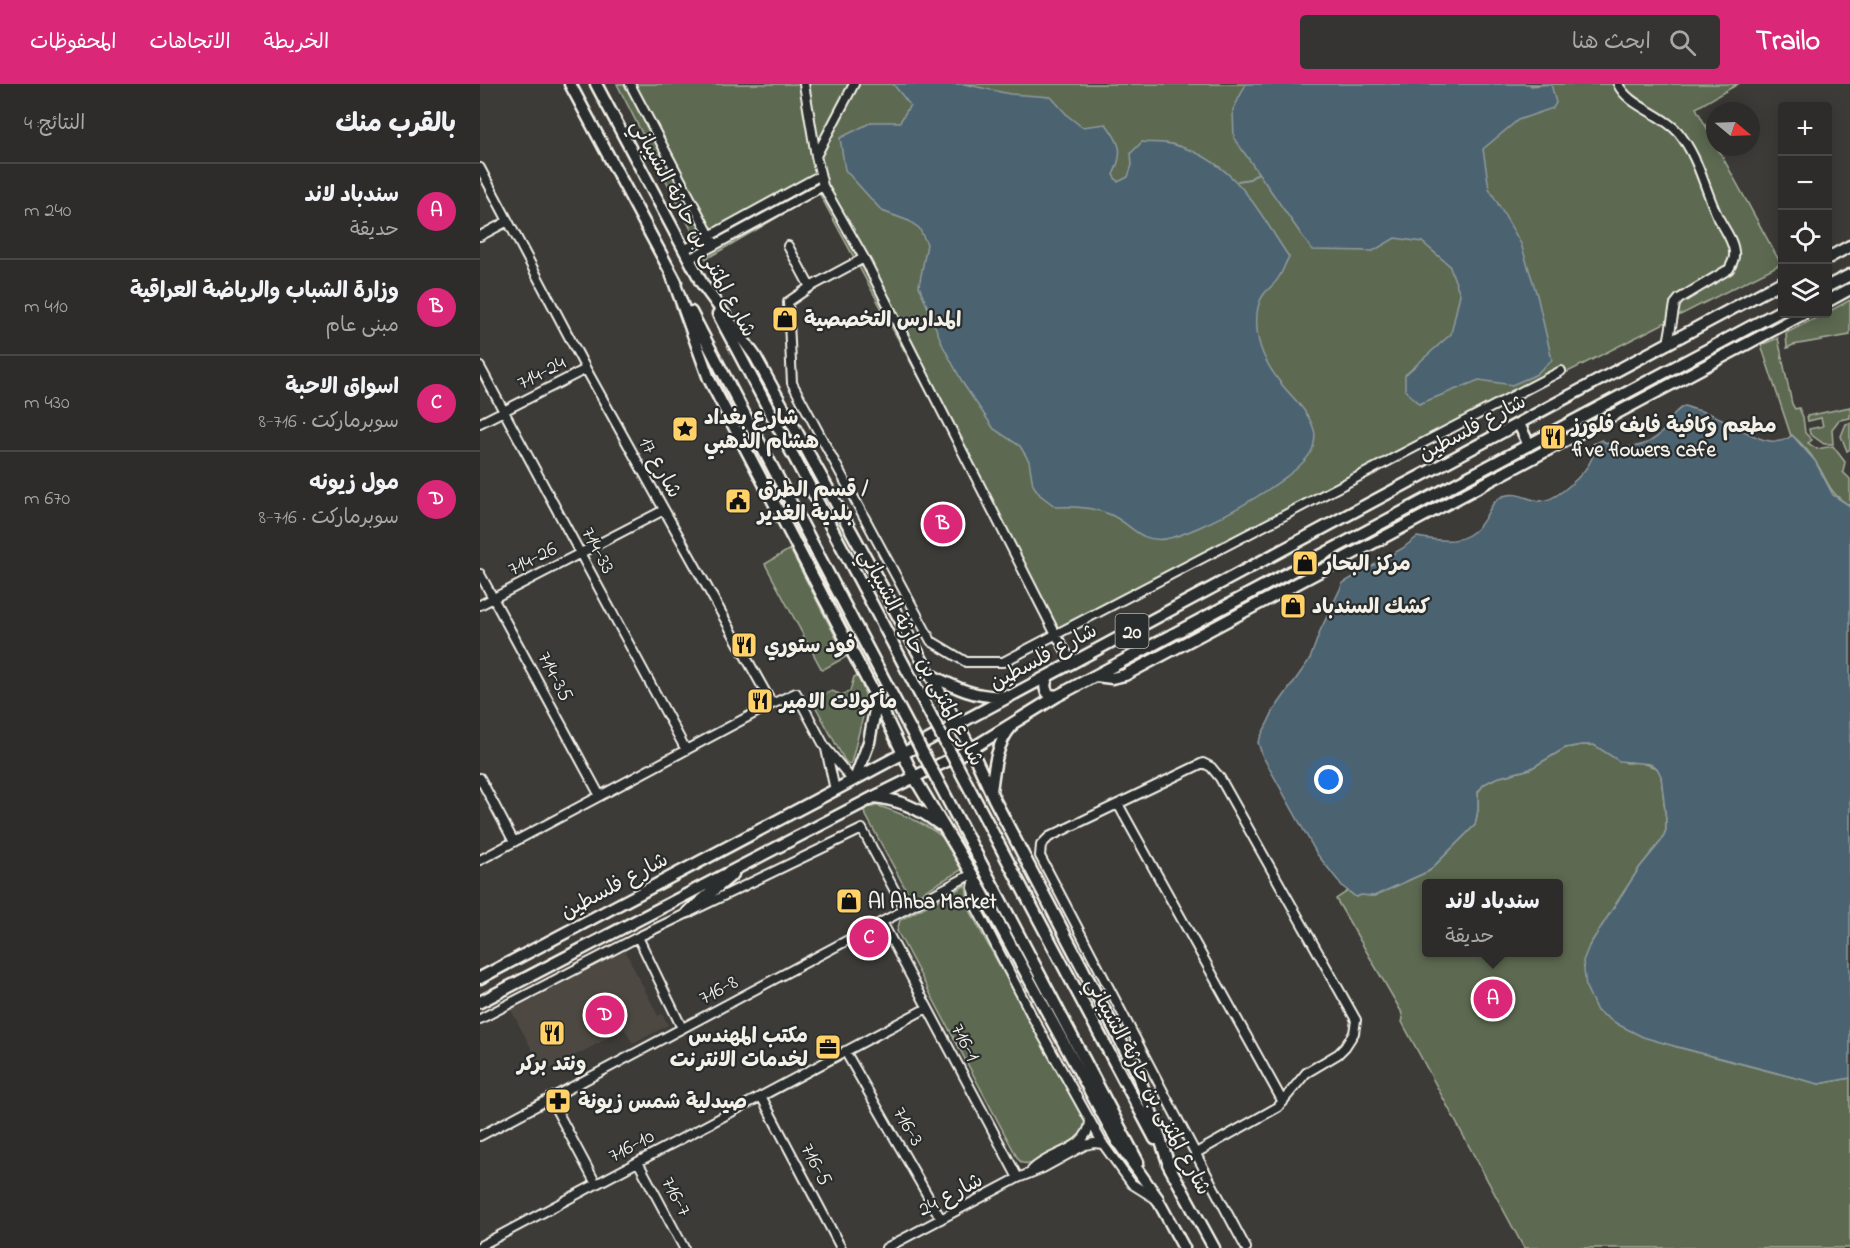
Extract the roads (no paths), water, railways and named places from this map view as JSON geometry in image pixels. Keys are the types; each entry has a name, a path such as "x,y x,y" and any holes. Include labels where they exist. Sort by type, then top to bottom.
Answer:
{"main road":[{"name":"شارع المثنى بن حارثة الشيباني","path":"570,84 1184,1248"},
{"name":"شارع المثنى بن حارثة الشيباني","path":"596,84 1214,1248"},
{"path":"1832,255 1850,246"},
{"path":"1832,283 1850,274"},
{"path":"672,276 709,379 877,699 914,777 974,876 1117,1141 1158,1199"},
{"path":"700,281 755,356 971,749 1139,1076 1170,1168"},
{"name":"شارع فلسطين","path":"480,978 1778,284"},
{"path":"1832,298 1850,289"},
{"name":"شارع فلسطين","path":"480,1002 971,749 1057,696 1778,312"},
{"path":"1095,676 1112,678 1125,675 1795,318"},
{"path":"1519,424 1529,445"},
{"path":"1285,590 1299,568"},
{"path":"928,673 966,692 982,696 1010,696"},
{"path":"1048,676 1044,684 1045,689 1050,695 1057,696"},
{"path":"854,780 869,742 877,699"},
{"path":"991,791 995,765 1003,739 1009,728 1020,718"},
{"path":"874,797 913,806 942,826"},
{"path":"688,912 744,864"}],"street":[{"path":"630,84 715,245"},
{"path":"804,84 819,176 823,186 864,258 1055,633 1072,662"},
{"path":"816,156 854,84"},
{"path":"1618,84 1627,96 1667,121 1688,146 1698,164 1710,199 1734,251 1733,264 1729,269 1679,299 1675,304 1668,344"},
{"name":"شارع 17","path":"480,168 586,369 772,704"},
{"path":"687,255 710,236 819,176"},
{"path":"687,255 715,245 823,186"},
{"path":"480,236 508,221"},
{"path":"788,246 810,287"},
{"path":"864,258 810,287 788,302 792,383 931,641 966,662 1003,662 1561,370"},
{"name":"714-33","path":"480,367 686,750"},
{"name":"714-24","path":"480,423 586,369"},
{"name":"714-26","path":"480,605 664,510"},
{"name":"714-35","path":"480,574 600,796"},
{"path":"480,860 796,693 825,747 854,780"},
{"path":"825,747 835,790"},
{"path":"1196,1153 1278,1107 1306,1073 1338,1054 1345,1047 1355,1028 1356,1020 1220,778 1211,767 1203,763 1049,837 1041,845 1040,856 1196,1153 1246,1248"},
{"path":"480,778 514,842"},
{"path":"1118,804 1283,1102"},
{"path":"480,1019 688,912 862,828 905,910"},
{"path":"974,876 973,896 978,913 1090,1122 1132,1184 1158,1199"},
{"name":"716-8","path":"480,1136 882,922 974,876"},
{"name":"716-1","path":"882,922 1018,1178"},
{"path":"638,937 682,1028"},
{"name":"716-10","path":"480,1246 927,1008"},
{"name":"716-3","path":"845,1051 941,1219"},
{"name":"716-5","path":"761,1096 841,1248"},
{"path":"550,1098 596,1184"},
{"name":"شارع 24","path":"1031,1172 1040,1163 1078,1143 1085,1136 1090,1122"},
{"name":"شارع 24","path":"886,1248 1085,1145 1103,1144"},
{"name":"716-7","path":"638,1162 682,1247"}],"water":[{"path":"893,84 964,84 1010,94 1051,97 1068,116 1082,127 1106,124 1118,143 1120,154 1113,175 1118,182 1128,177 1132,165 1131,153 1142,142 1171,144 1196,153 1229,175 1255,205 1289,257 1280,275 1260,302 1257,311 1257,325 1262,352 1269,366 1312,423 1314,444 1302,464 1267,491 1221,517 1165,539 1148,538 1117,518 1103,512 1083,508 1056,507 1040,495 1033,485 1029,461 1020,446 994,429 964,385 943,346 919,286 927,244 919,228 909,221 882,211 845,170 840,138 872,122 900,122 910,105"},
{"path":"1246,84 1530,84 1531,86 1551,84 1556,103 1553,108 1518,120 1483,149 1489,188 1521,244 1537,295 1552,360 1535,375 1512,385 1479,380 1419,404 1405,390 1405,375 1451,334 1460,294 1449,265 1422,242 1395,238 1373,251 1312,250 1234,138 1233,110"},
{"path":"1685,406 1713,415 1764,440 1784,440 1792,435 1815,461 1833,495 1850,506 1850,1078 1819,1084 1674,1046 1643,1037 1597,1011 1586,987 1583,961 1589,946 1640,867 1662,840 1666,830 1661,776 1657,768 1650,764 1619,761 1594,745 1581,745 1565,748 1530,769 1496,778 1484,784 1478,792 1475,825 1429,871 1374,896 1356,897 1343,887 1317,854 1262,755 1258,742 1274,710 1310,659 1320,631 1343,583 1403,548 1417,537 1456,540 1465,537 1480,526 1493,504 1503,496 1517,495 1539,501 1554,497 1570,486 1584,471 1593,456 1593,444 1601,440 1625,447 1642,445 1657,437 1674,413"}],"waterway":[{"path":"1238,181 1250,179 1258,173"}],"place":[{"name":"المدارس التخصصية","path":"785,319"},
{"name":"شارع بغداد هشام الذهبي","path":"685,429"},
{"name":"مطعم وكافية فايف فلورز five flowers cafe","path":"1553,437"},
{"name":"قسم الطرق / بلدية الغدير","path":"738,501"},
{"name":"وزارة الشباب والرياضة العراقية","path":"943,524"},
{"name":"مركز البحار","path":"1305,563"},
{"name":"كشك السندباد","path":"1293,606"},
{"name":"فود ستوري","path":"744,645"},
{"name":"مأكولات الامير","path":"760,701"},
{"name":"Al Ahba Market","path":"849,901"},
{"name":"اسواق الاحبة","path":"869,938"},
{"name":"سندباد لاند","path":"1493,999"},
{"name":"مول زيونه","path":"605,1015"},
{"name":"ونتد بركر","path":"552,1033"},
{"name":"مكتب المهندس لخدمات الانترنت","path":"828,1047"},
{"name":"صيدلية شمس زيونة","path":"558,1101"}]}
